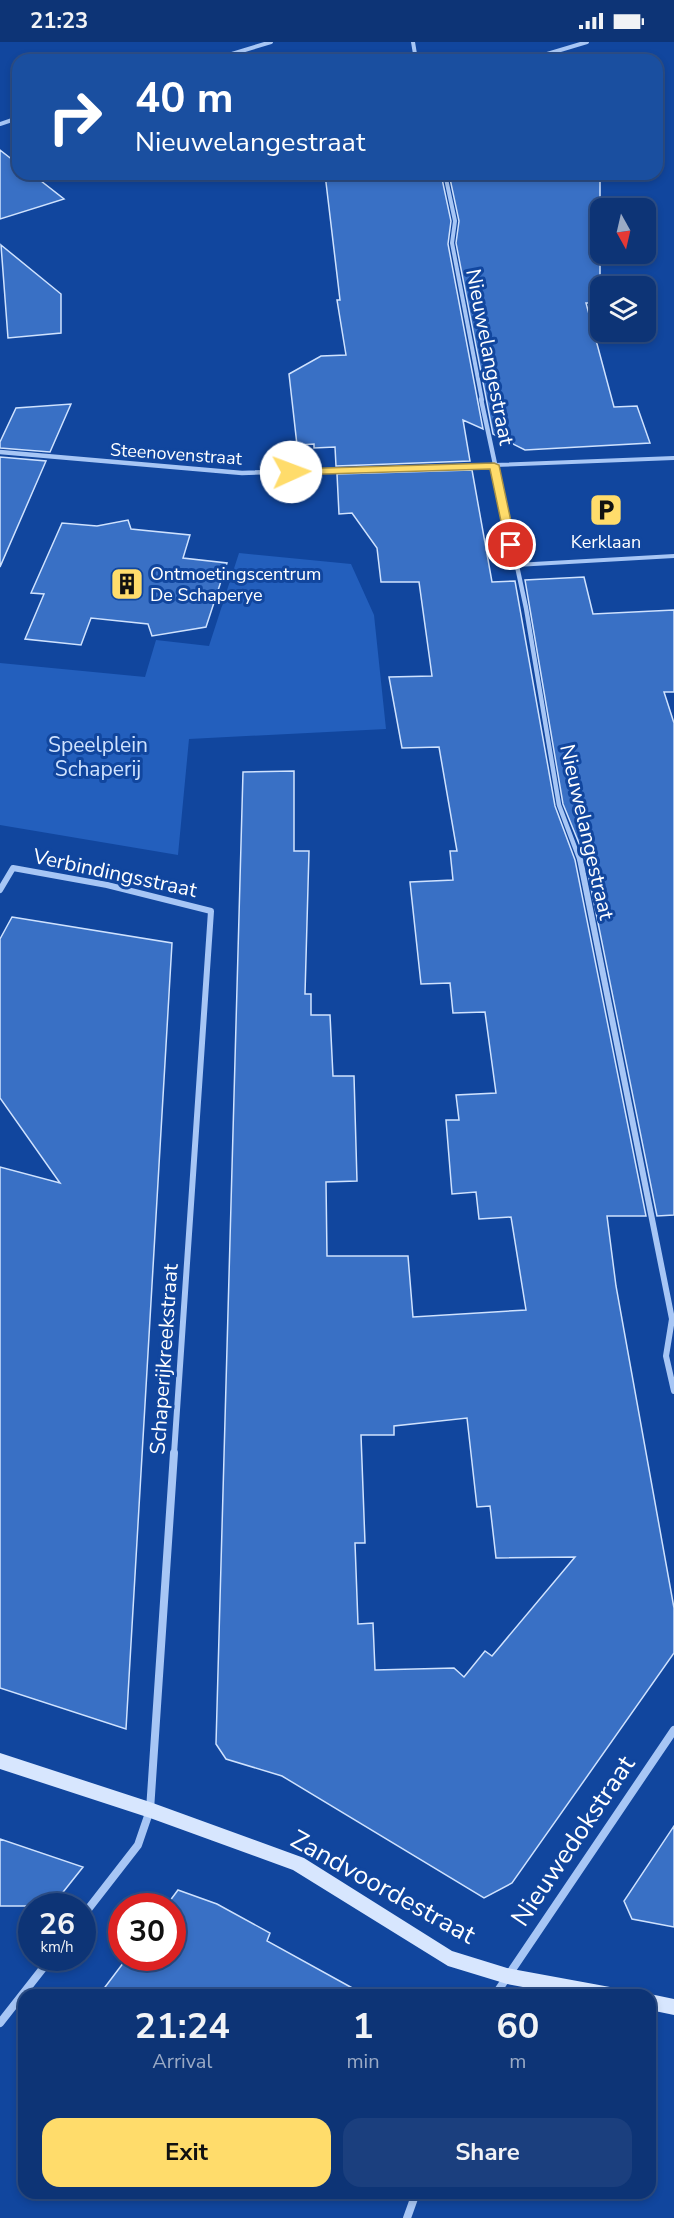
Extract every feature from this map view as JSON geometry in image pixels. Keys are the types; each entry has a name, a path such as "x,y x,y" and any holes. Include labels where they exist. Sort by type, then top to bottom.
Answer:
{"main road":[{"name":"Zandvoordestraat","path":"0,1761 150,1810 298,1864 448,1958 507,1976 577,1989"},
{"path":"656,2003 674,2007"}],"street":[{"path":"232,54 271,42"},
{"path":"547,54 587,42"},
{"name":"Nieuwelangestraat","path":"447,180 455,221 452,243 494,465 526,608 559,805 579,855 672,1319 666,1356 674,1391"},
{"name":"Steenovenstraat","path":"0,452 242,473 494,465"},
{"name":"Verbindingsstraat","path":"0,890 13,868 107,885 211,911"},
{"name":"Schaperijkreekstraat","path":"96,1899 138,1845 150,1810 211,911"},
{"name":"Nieuwedokstraat","path":"499,1989 674,1730"},
{"path":"27,1989 41,1971"},
{"path":"0,2023 18,2000"},
{"path":"407,2218 414,2199"}],"lane":[{"path":"494,465 674,458"},
{"path":"516,565 674,556"}],"green space":[{"name":"Speelplein Schaperij","path":"239,553 351,564 374,615 386,729 189,739 178,855 0,825 0,663 145,677 156,640 209,646"}],"building":[{"path":"0,150 12,159 12,180 40,180 64,199 0,219"},
{"path":"326,180 442,180 451,221 448,244 483,429 463,420 470,461 336,466 335,447 314,448 314,444 297,445 289,374 321,356 346,355 337,300 340,300"},
{"path":"450,180 600,180 600,198 590,198 590,264 600,264 600,276 590,276 590,303 586,303 590,318 590,342 596,342 614,407 637,406 650,443 525,450 493,434 456,243 459,221"},
{"path":"1,245 61,294 61,333 8,338"},
{"path":"71,404 50,452 0,448 0,442 16,408"},
{"path":"0,457 46,461 0,567"},
{"path":"472,470 492,582 515,581 555,806 575,860 646,1216 607,1216 616,1286 674,1608 674,1653 512,1883 484,1898 282,1776 226,1759 216,1744 243,772 294,771 294,851 309,851 305,994 311,994 311,1015 330,1015 333,1076 354,1076 357,1181 326,1182 327,1256 408,1256 413,1317 526,1310 511,1217 479,1219 476,1192 452,1194 446,1120 459,1120 456,1095 496,1093 485,1012 453,1013 450,983 421,984 410,882 453,880 450,851 457,851 439,747 402,748 389,677 432,676 419,582 381,582 377,548 352,513 339,514 337,474","holes":["467,1418 477,1507 490,1506 496,1558 575,1557 492,1656 485,1651 464,1677 454,1668 375,1670 373,1623 358,1624 355,1543 365,1543 361,1435 394,1435 394,1426"]},
{"name":"Ontmoetingscentrum De Schaperye","path":"128,520 131,529 190,535 183,558 227,563 206,627 152,636 148,624 91,618 81,645 25,639 44,594 31,593 62,523 97,526"},
{"path":"584,577 593,614 674,610 674,692 664,692 674,723 674,1215 657,1216 585,858 563,804 525,580"},
{"path":"12,917 172,943 126,1729 0,1688 0,1167 60,1183 0,1098 0,939"},
{"path":"674,1826 674,1927 632,1919 624,1901"},
{"path":"0,1839 83,1867 62,1893 18,1893 18,1906 0,1906"},
{"path":"178,1890 217,1904 270,1933 267,1941 354,1989 104,1989 117,1971 186,1971 186,1893 176,1893"}],"place":[{"name":"Kerklaan","path":"606,510"},
{"name":"Ontmoetingscentrum De Schaperye","path":"127,584"}],"route":[{"path":"291,472 494,465 511,545"}]}
